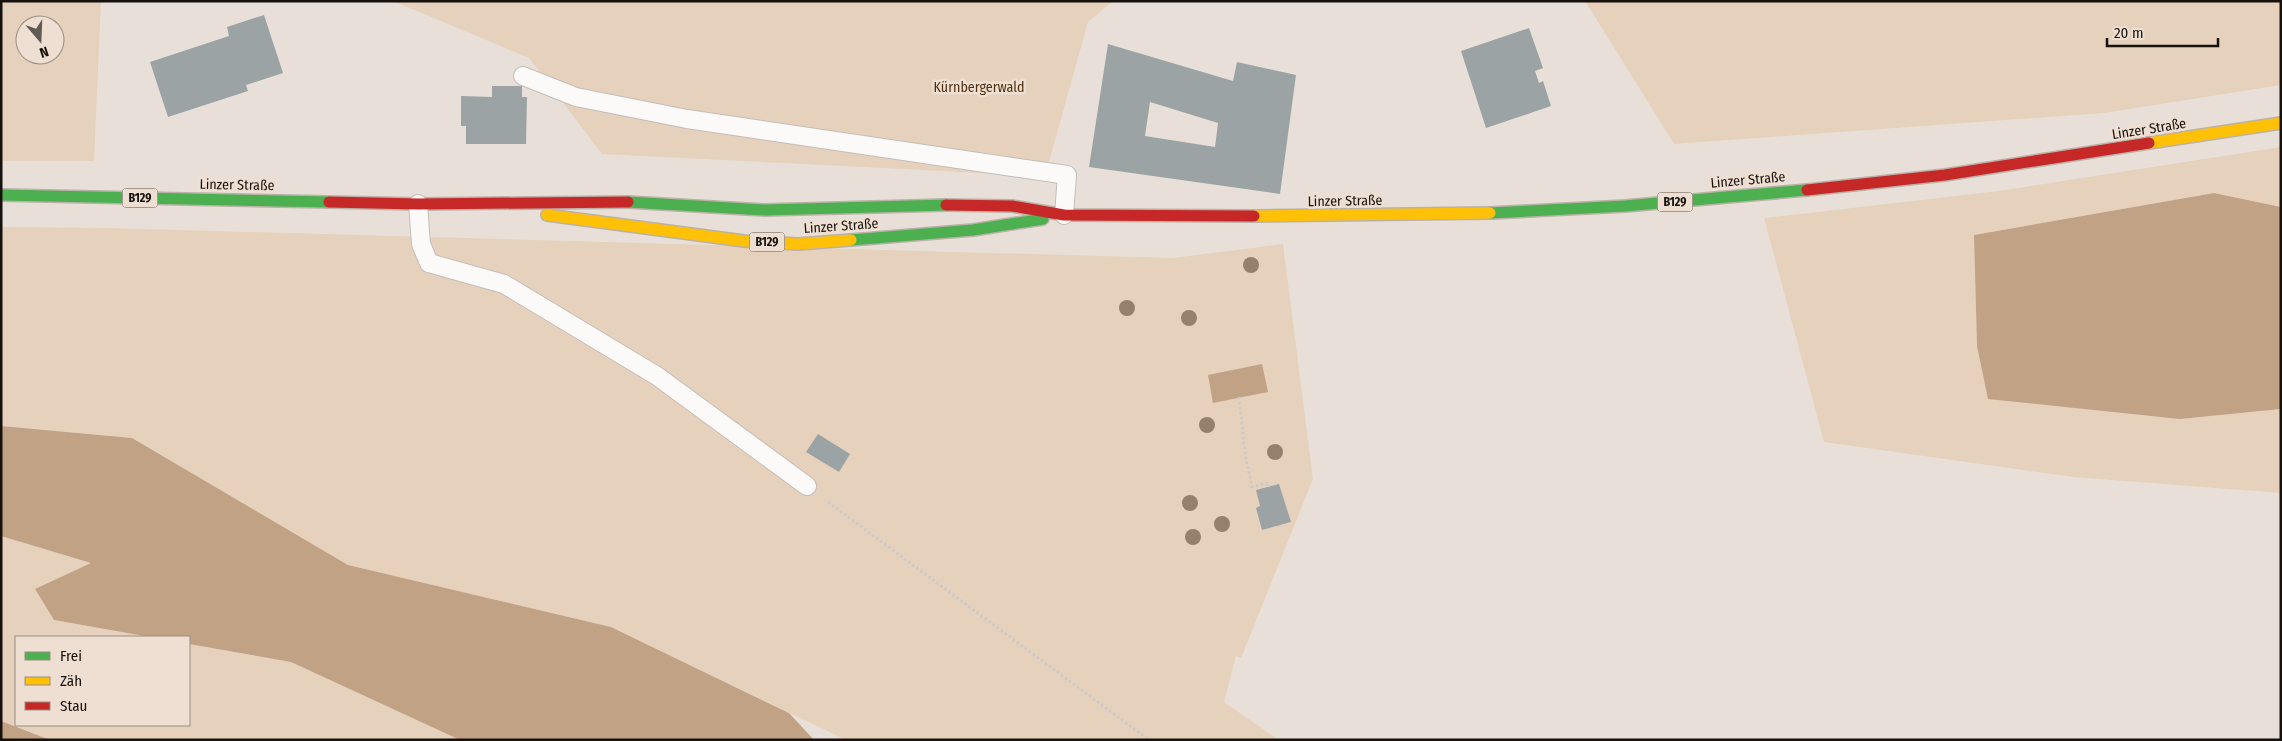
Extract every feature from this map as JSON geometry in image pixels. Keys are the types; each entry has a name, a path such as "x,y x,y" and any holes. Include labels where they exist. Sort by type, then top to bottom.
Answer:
{"main road":[{"name":"Linzer Straße","path":"472,202 611,225 744,241 798,244 973,230 1064,216 1358,217 1625,206 1801,191 1945,175 2281,124"},
{"name":"Linzer Straße","path":"1,195 418,204 606,201 764,210 970,204 1012,206 1064,216"}],"lane":[{"path":"523,76 576,96 687,120 1067,176 1064,216"},
{"path":"418,204 421,244 429,263 504,284 657,376 807,486"}],"path":[{"path":"1239,397 1245,454 1252,487 1268,483 1269,487"},
{"path":"807,486 1149,740"}],"green space":[{"path":"1,1 101,1 94,161 1,161"},
{"name":"Kürnbergerwald","path":"393,1 1113,1 1088,22 1045,176 602,154 529,58"},
{"path":"1585,1 2281,1 2281,85 2104,113 1674,144"},
{"path":"2281,147 2281,207 2214,193 1974,235 1977,346 2180,419 2281,409 2281,493 2073,477 1824,442 1764,218 1999,191"},
{"path":"1,227 108,228 1173,258 1283,244 1313,479 1241,658 1236,656 1224,702 1279,740 846,740 611,627 348,565 132,438 1,426"},
{"path":"1,536 92,563 54,620 144,636 15,636 15,726 190,726 190,644 291,662 460,740 50,740 1,721"}],"shaded area":[{"path":"2214,193 2281,207 2281,409 2180,419 1988,399 1977,346 1974,235"},
{"path":"1262,364 1268,392 1213,403 1208,375"},
{"path":"1,426 132,438 348,565 611,627 789,713 814,740 460,740 291,662 190,644 190,636 144,636 54,620 35,589 91,563 1,536"},
{"path":"1,721 50,740 1,740"}],"building":[{"path":"264,15 283,73 246,85 248,91 168,117 150,62 229,36 227,27"},
{"path":"1529,28 1543,68 1535,71 1539,83 1543,81 1551,106 1486,128 1461,51"},
{"path":"1108,44 1233,81 1237,62 1296,75 1280,194 1089,167","holes":["1150,102 1218,123 1215,147 1145,136"]},
{"path":"492,86 522,86 522,97 527,97 526,144 466,144 466,126 461,126 461,96 492,97"},
{"path":"818,434 850,454 839,472 806,452"},
{"path":"1279,484 1291,522 1262,530 1256,508 1260,506 1256,490"}],"traffic: fast":[{"path":"1490,213 1625,206 1807,190"},
{"path":"1,195 329,202"},
{"path":"628,202 765,210 946,205"},
{"path":"851,240 973,230 1043,219"}],"traffic: slow":[{"path":"2149,143 2281,123"},
{"path":"1254,216 1490,213"},
{"path":"547,215 744,241 798,244 851,240"}],"traffic: jam":[{"path":"1807,190 1945,175 2149,143"},
{"path":"329,202 418,204 628,202"},
{"path":"946,205 1012,206 1064,215 1254,216"}]}
